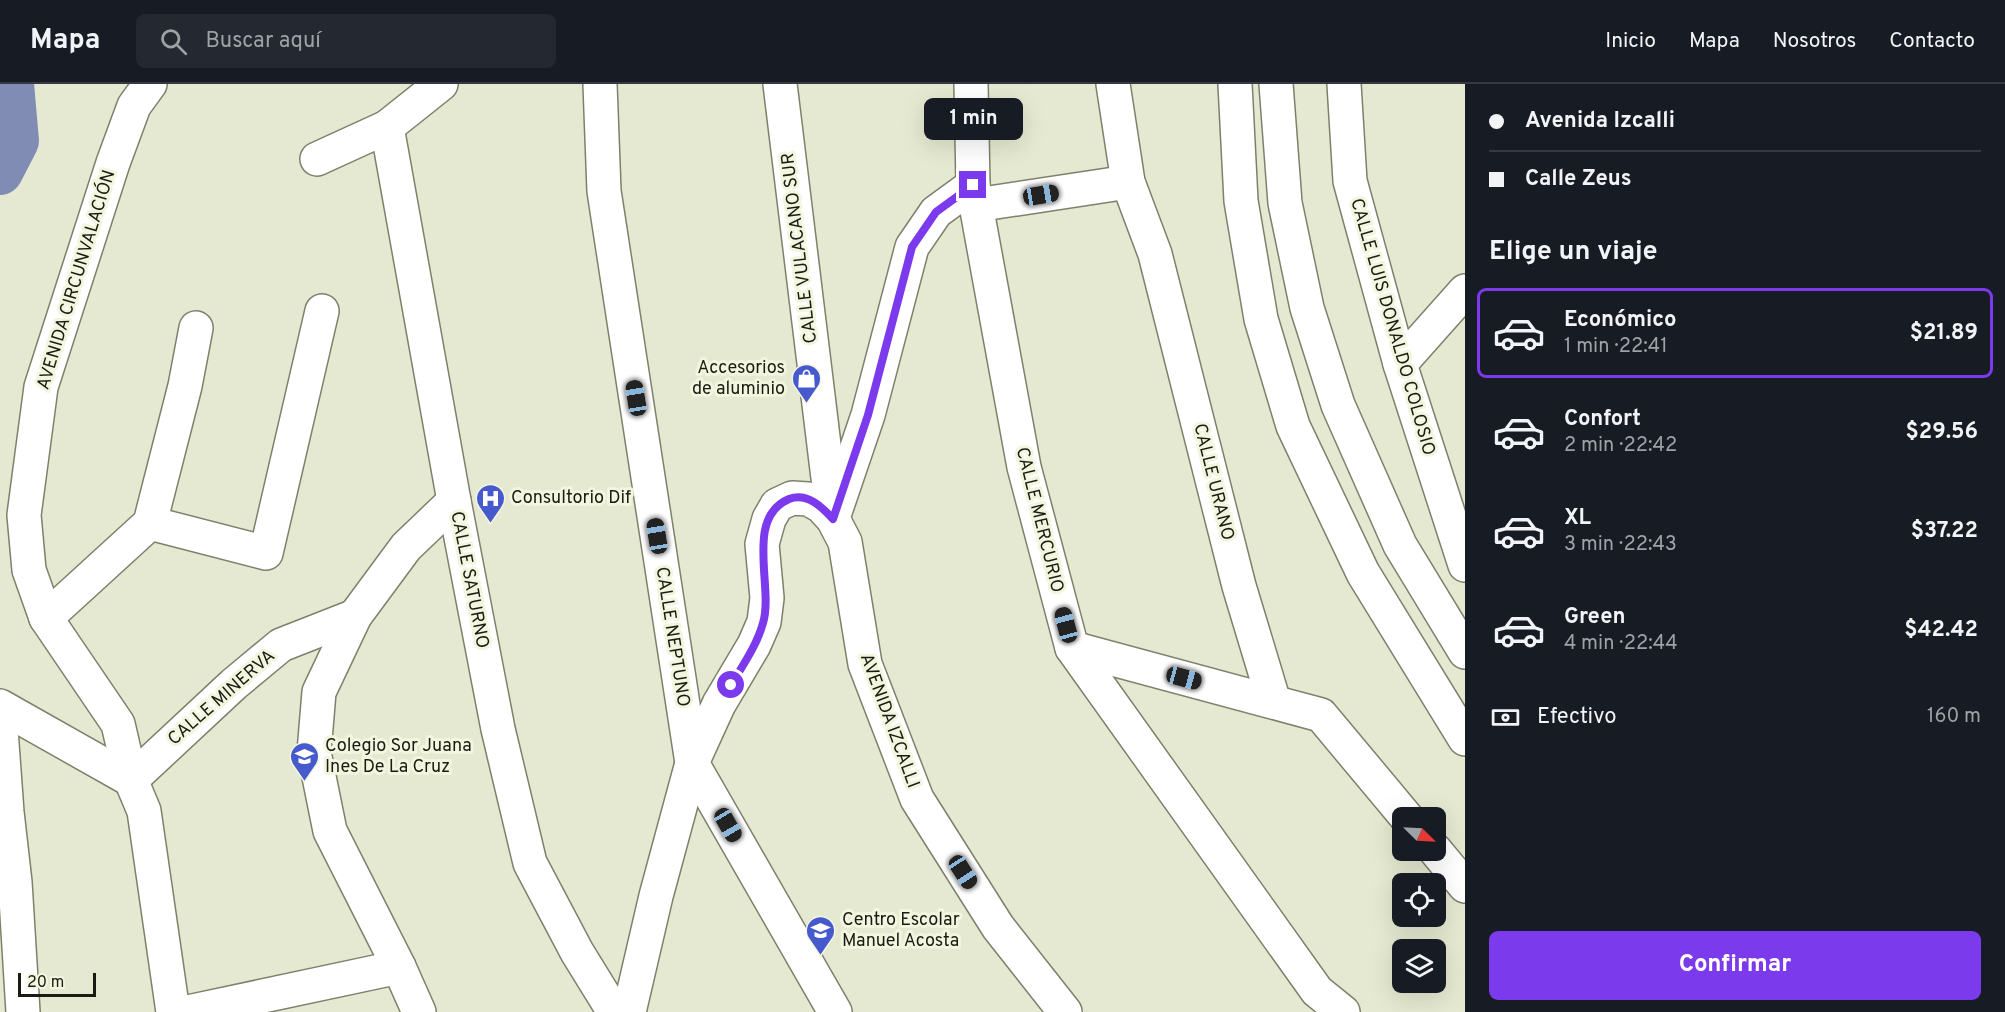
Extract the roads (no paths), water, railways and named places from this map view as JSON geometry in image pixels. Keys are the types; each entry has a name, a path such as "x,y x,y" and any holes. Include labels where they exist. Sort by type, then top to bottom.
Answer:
{"main road":[{"name":"AVENIDA CIRCUNVALACIÓN","path":"150,84 134,106 113,163 41,387 24,515 29,570 45,618 118,724 131,780 144,811 173,1012"},
{"path":"317,159 387,127 441,84"},
{"name":"CALLE NEPTUNO","path":"600,84 604,191 692,763 835,1012"},
{"name":"CALLE VULACANO SUR","path":"780,84 833,519"},
{"name":"CALLE MERCURIO","path":"971,84 975,195 1024,468 1072,648 1317,991 1342,1012"},
{"name":"CALLE URANO","path":"1113,84 1128,182 1155,254 1239,585 1274,702"},
{"path":"1235,84 1241,201 1262,319 1293,426 1363,573 1465,739"},
{"path":"1276,84 1285,203 1307,308 1338,405 1400,545 1465,652"},
{"name":"CALLE LUIS DONALDO COLOSIO","path":"1344,84 1350,181 1400,364 1464,563"},
{"name":"CALLE SATURNO","path":"387,127 453,501 498,729 530,862 577,952 614,1012"},
{"path":"833,519 868,415 912,247 936,212 975,195 1128,182"},
{"path":"1400,364 1465,291"},
{"path":"150,523 266,553 322,311"},
{"path":"45,618 150,523 185,386 196,328"},
{"name":"AVENIDA IZCALLI","path":"629,1012 656,896 692,763 720,704 754,645 764,622 766,598 762,544 769,519 777,506 792,498 808,499 820,506 833,519 845,542 865,664 917,799 998,927 1065,1012"},
{"path":"419,1012 399,967 330,831 314,752 319,692 355,616 406,547 453,501"},
{"name":"CALLE MINERVA","path":"131,780 234,684 281,645 355,616"},
{"path":"1072,648 1321,715 1398,807"},
{"path":"0,706 131,780"},
{"path":"0,716 15,882 23,1012"},
{"path":"1444,861 1465,886"},
{"path":"15,882 46,1012"},
{"path":"188,1012 399,967"}],"waterway":[{"path":"0,172 16,141 11,84"}],"place":[{"name":"Accesorios de aluminio","path":"806,404"},
{"name":"Consultorio Dif","path":"490,524"},
{"name":"Colegio Sor Juana Ines De La Cruz","path":"304,782"},
{"name":"Centro Escolar Manuel Acosta","path":"821,956"}]}
